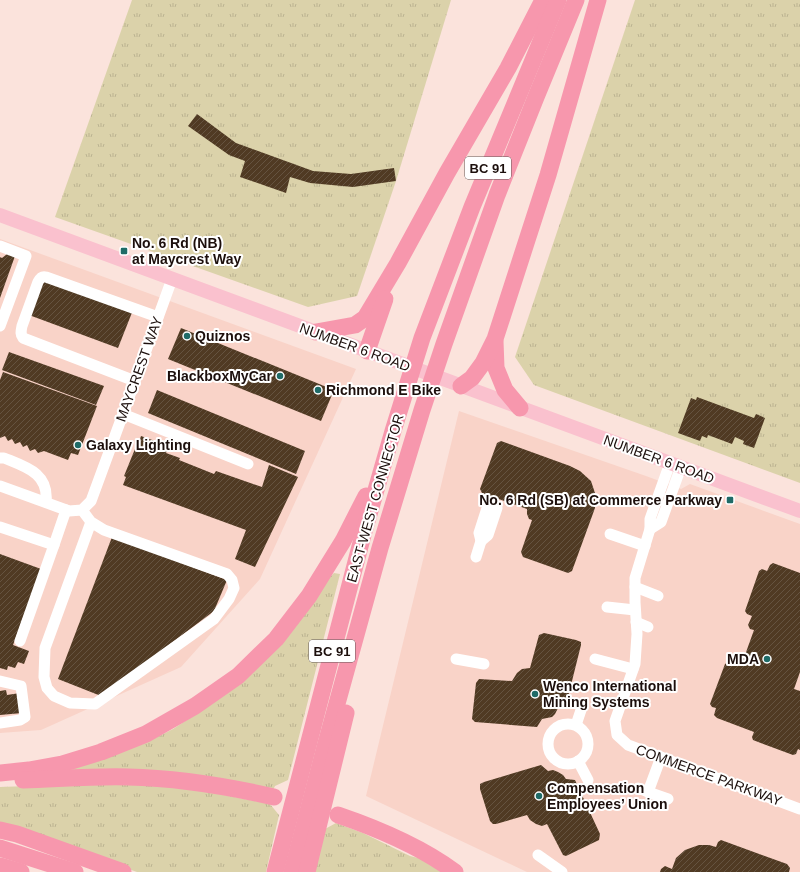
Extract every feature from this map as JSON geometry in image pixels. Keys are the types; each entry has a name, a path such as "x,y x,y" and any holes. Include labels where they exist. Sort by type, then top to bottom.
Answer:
{"highway":[{"path":"316,332 355,325 365,318 398,263 447,173 508,68 543,0"},
{"name":"EAST-WEST CONNECTOR","path":"276,872 362,535 422,338 472,207 558,0"},
{"name":"EAST-WEST CONNECTOR","path":"292,872 380,548 422,410 497,195 576,0"},
{"path":"461,386 472,378 483,363 495,339 548,175 598,0"},
{"path":"367,351 398,263"},
{"path":"495,339 496,368 505,390 520,408"},
{"path":"0,773 62,764 101,752 146,734 195,706 238,676 276,639 309,596 343,541 369,492 393,431"},
{"path":"307,872 364,640 380,548"},
{"path":"0,781 135,777 184,781 246,790 274,797"},
{"path":"338,815 370,826 403,842 441,862 454,872"},
{"path":"0,830 17,834 123,872"},
{"path":"0,848 74,872"},
{"path":"0,866 22,872"}],"main road":[{"name":"NUMBER 6 ROAD","path":"0,215 800,511"}],"street":[{"path":"0,246 26,256 0,326"},
{"path":"135,381 23,338 21,336 22,326 38,282 43,276 158,317"},
{"name":"MAYCREST WAY","path":"82,510 91,501 172,279"},
{"path":"123,414 248,464"},
{"path":"0,458 4,458 29,468 37,474 45,485 47,497 46,502"},
{"name":"COMMERCE PARKWAY","path":"676,465 661,522 650,529 635,578 637,634 635,664 615,721 618,735 628,745 800,809"},
{"path":"0,486 69,511 82,510 91,522 104,530 227,574 232,580 234,588 229,599 214,619 95,704 70,703 54,696 47,688 44,677 44,648 91,522"},
{"path":"476,557 481,541 479,533 492,507"},
{"path":"20,641 66,510"},
{"path":"0,527 54,545"},
{"path":"610,534 645,546"},
{"path":"635,587 658,596"},
{"path":"607,607 635,610"},
{"path":"636,622 648,626"},
{"path":"456,659 484,664"},
{"path":"595,659 633,669"},
{"path":"0,681 21,686 25,717 20,720 0,723"},
{"path":"576,725 583,704"},
{"path":"562,724 576,725 585,733 588,745 586,752 578,761 565,764 559,762 553,758 549,752 548,738 556,727 562,724"},
{"path":"661,757 643,790 668,799"},
{"path":"578,761 588,780"},
{"path":"538,855 562,872"}],"shaded area":[{"path":"0,239 356,369 260,579 181,667 41,730 0,733"},
{"path":"459,411 681,489 690,484 800,524 800,872 527,872 366,796"}],"green space":[{"path":"132,0 451,0 396,181 357,296 308,307 55,217"},
{"path":"635,0 800,0 800,483 534,385 515,357"},
{"path":"334,573 340,574 288,780 275,786 273,790 67,771 145,743 173,729 199,712"},
{"path":"115,783 184,787 270,804 279,815 266,872 137,872 0,824 0,787"},
{"path":"336,823 363,833 410,856 422,859 441,872 313,872 325,829"}],"building":[{"path":"197,114 236,143 313,171 351,174 394,168 396,181 353,187 310,183 290,177 286,193 240,177 245,161 229,155 188,126"},
{"path":"11,251 15,256 0,298 0,257 2,258"},
{"path":"43,278 133,310 118,348 29,315"},
{"path":"181,328 334,390 321,421 168,359"},
{"path":"9,352 104,386 96,405 2,370"},
{"path":"3,372 97,406 78,455 71,453 68,460 44,451 38,453 35,449 30,451 27,445 23,447 20,442 15,444 12,439 8,441 5,436 0,438 0,380"},
{"path":"157,390 305,451 296,474 148,413"},
{"path":"697,397 754,418 756,414 765,418 754,448 743,444 744,441 735,437 732,444 708,435 707,438 702,436 700,441 678,433 691,398 696,400"},
{"path":"141,436 169,446 166,453 180,458 179,460 214,474 216,471 262,487 269,465 298,477 255,567 235,559 246,530 123,485 126,477 124,476"},
{"path":"501,441 570,466 580,471 591,481 595,493 595,508 572,571 568,573 523,557 521,552 532,520 529,519 527,509 482,493 480,489 497,443"},
{"path":"112,537 227,580 214,611 101,696 58,679"},
{"path":"0,554 41,569 13,645 29,651 24,664 18,662 15,668 8,666 7,670 0,668"},
{"name":"MDA","path":"773,563 800,573 800,672 794,689 800,691 800,750 798,749 796,754 793,755 753,740 752,737 754,732 717,718 714,715 716,708 712,707 710,704 725,664 728,662 733,664 736,656 741,653 745,655 754,630 750,629 748,625 752,616 747,614 745,611 759,571 762,569 767,571"},
{"path":"544,633 581,642 566,705 558,708 552,717 542,719 537,727 475,722 472,719 476,683 479,679 512,681 517,673 522,669 530,668 539,635"},
{"path":"6,690 7,695 20,693 22,713 0,715 0,691"},
{"path":"541,765 548,771 553,770 558,772 566,779 575,780 600,834 599,840 566,856 563,855 547,824 542,826 536,824 530,820 527,815 496,824 493,824 490,821 480,789 480,784"},
{"path":"721,840 787,864 790,868 789,872 660,872 665,866 672,869 676,858 685,850 699,845 716,847 718,842"}],"place":[{"name":"No. 6 Rd (NB) at Maycrest Way","path":"124,251"},
{"name":"Quiznos","path":"187,336"},
{"name":"BlackboxMyCar","path":"280,376"},
{"name":"Richmond E Bike","path":"318,390"},
{"name":"Galaxy Lighting","path":"78,445"},
{"name":"No. 6 Rd (SB) at Commerce Parkway","path":"730,500"},
{"name":"MDA","path":"767,659"},
{"name":"Wenco International Mining Systems","path":"535,694"},
{"name":"Compensation Employees’ Union","path":"539,796"}]}
